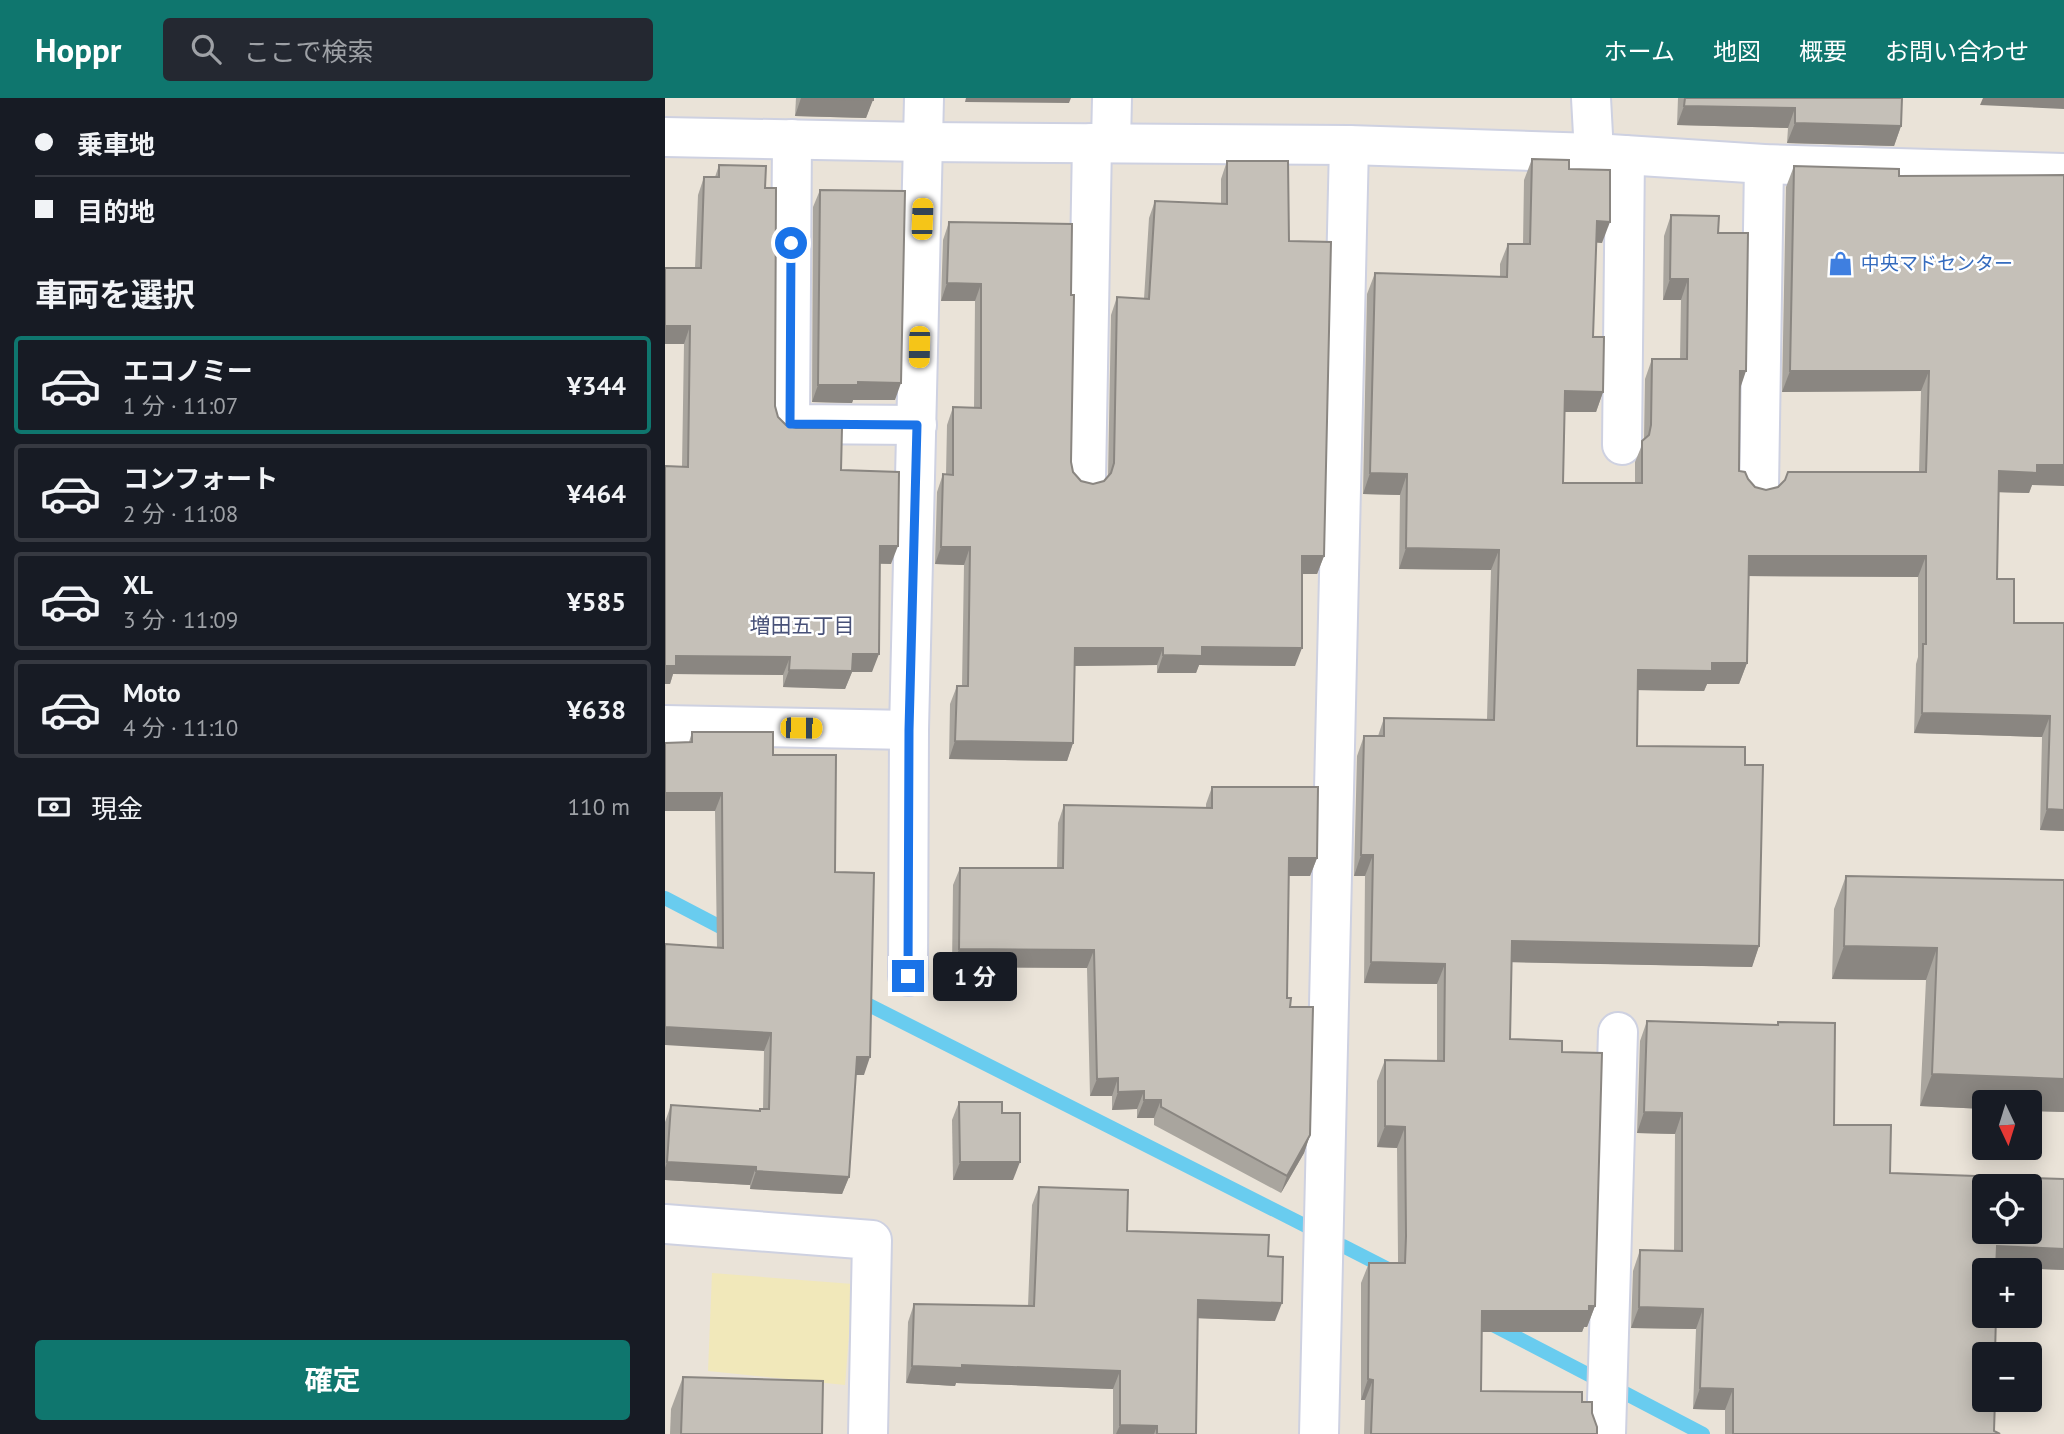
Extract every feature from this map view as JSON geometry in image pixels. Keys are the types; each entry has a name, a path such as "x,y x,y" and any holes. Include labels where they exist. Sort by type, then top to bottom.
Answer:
{"street":[{"path":"908,976 909,730 924,98"},
{"path":"1086,480 1102,143 1112,98"},
{"path":"1591,98 1610,154 1622,445"},
{"path":"665,137 1349,145 1610,154 1764,164 2064,173"},
{"path":"792,139 790,424 917,425"},
{"path":"1319,1434 1349,145"},
{"path":"1759,489 1764,164"},
{"path":"665,725 909,730"},
{"path":"1606,1434 1618,1032"},
{"path":"665,1224 872,1240 868,1434"}],"sand":[{"path":"712,1273 853,1284 845,1385 708,1371"}],"building":[{"path":"801,98 873,98 873,100"},
{"path":"1685,98 1902,98 1901,126 1795,123 1795,108 1684,106"},
{"path":"1532,159 1569,160 1569,169 1610,170 1610,222 1597,221 1593,337 1604,337 1603,392 1565,391 1563,483 1642,483 1642,441 1649,435 1651,425 1652,359 1687,359 1688,279 1670,279 1671,215 1719,216 1718,233 1748,233 1746,371 1740,371 1739,471 1745,472 1755,487 1766,490 1778,487 1788,472 1926,472 1929,371 1790,371 1794,166 1899,169 1899,176 2064,175 2064,465 2037,465 2037,473 1999,471 1997,579 2014,579 2014,623 2064,623 2064,810 2047,809 2050,716 1922,713 1923,644 1926,644 1926,556 1749,556 1747,663 1712,663 1712,671 1638,670 1637,746 1745,747 1745,765 1763,765 1759,946 1512,941 1510,1039 1562,1041 1562,1052 1602,1053 1595,1306 1589,1306 1589,1311 1482,1311 1481,1391 1582,1392 1582,1402 1592,1402 1597,1434 1371,1434 1373,1380 1368,1379 1369,1263 1405,1263 1405,1127 1385,1126 1385,1060 1444,1061 1445,964 1371,962 1373,855 1361,855 1364,736 1384,736 1384,718 1494,720 1499,550 1406,548 1407,474 1370,473 1375,273 1507,277 1508,244 1530,244"},
{"path":"1227,161 1288,161 1289,241 1331,242 1324,556 1302,556 1302,648 1202,647 1202,656 1163,655 1163,648 1075,648 1073,743 955,741 957,686 968,686 970,547 941,547 943,474 953,475 953,407 981,408 981,284 947,283 949,222 1072,224 1071,295 1074,295 1071,462 1073,472 1081,481 1093,484 1104,481 1111,473 1114,463 1117,297 1149,299 1155,201 1227,204"},
{"path":"719,165 766,166 765,188 776,188 775,406 778,417 786,425 796,428 842,428 841,470 899,472 898,546 880,546 879,654 853,654 852,671 789,670 790,657 676,656 676,666 665,666 665,466 688,467 690,326 665,326 665,268 701,268 704,177 719,177"},
{"path":"820,190 905,191 901,383 818,385"},
{"path":"692,732 773,732 773,755 836,755 835,872 874,873 870,1057 857,1057 849,1177 756,1171 756,1167 667,1162 671,1105 760,1111 769,1109 771,1033 665,1027 665,944 723,948 722,793 665,793 665,743 692,742"},
{"path":"1212,787 1318,787 1317,858 1289,858 1287,998 1291,998 1290,1007 1313,1007 1310,1135 1287,1176 1161,1107 1161,1100 1144,1100 1144,1091 1118,1092 1118,1078 1097,1079 1094,950 959,949 960,868 1063,868 1064,805 1212,808"},
{"path":"1846,876 2064,880 2064,1079 1932,1074 1937,948 1844,946"},
{"path":"1647,1021 1778,1025 1778,1022 1835,1023 1834,1125 1891,1125 1890,1173 1972,1176 1972,1244 2042,1244 2042,1178 2064,1179 2064,1249 1997,1246 1996,1258 1972,1258 1972,1328 1996,1328 1995,1342 1972,1342 1972,1412 1995,1412 1994,1431 2000,1434 1733,1434 1733,1389 1700,1388 1703,1309 1639,1307 1640,1250 1682,1251 1682,1113 1644,1112"},
{"path":"959,1102 1002,1102 1002,1113 1020,1113 1020,1162 960,1162"},
{"path":"1039,1187 1128,1190 1127,1231 1269,1235 1268,1256 1283,1257 1282,1303 1198,1300 1196,1434 1157,1434 1157,1426 1120,1425 1120,1371 962,1365 962,1368 912,1366 914,1304 1034,1306"},
{"path":"683,1377 823,1381 822,1434 681,1434"}],"waterway":[{"path":"665,898 732,933"},
{"path":"855,998 1310,1228"},
{"path":"1343,1246 1390,1270"},
{"path":"1491,1324 1593,1377"},
{"path":"1619,1390 1703,1434"}],"place":[{"name":"中央マドセンター","path":"1841,263"}],"district":[{"name":"増田五丁目","path":"802,626"}],"route":[{"path":"791,243 790,424 917,425 909,730 908,976"}]}
